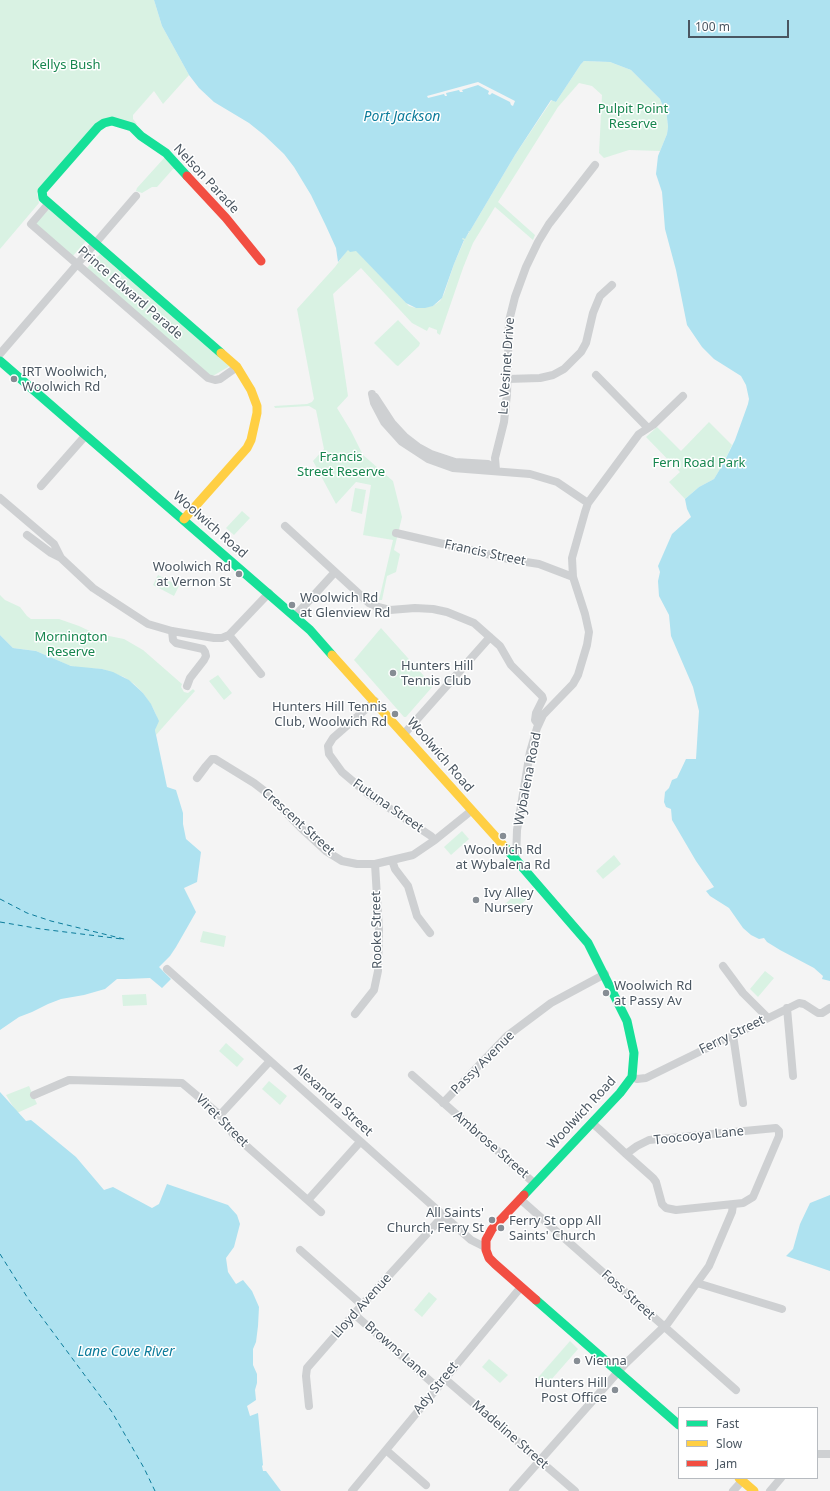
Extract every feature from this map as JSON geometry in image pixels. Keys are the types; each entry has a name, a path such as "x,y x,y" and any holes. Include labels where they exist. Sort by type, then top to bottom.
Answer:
{"street":[{"name":"Nelson Parade","path":"46,201 42,191 98,127 104,123 122,123 132,127 141,136 166,154 226,218 261,261"},
{"name":"Le Vesinet Drive","path":"496,470 495,458 504,422 509,321 522,277 538,242 549,224 595,165"},
{"path":"0,354 136,196"},
{"name":"Prince Edward Parade","path":"184,519 247,448 251,440 257,406 237,367 46,201 31,224 208,378 214,380 220,379 237,367"},
{"path":"507,379 540,378 553,375 564,369 581,352 586,343 593,313 600,296 612,285"},
{"name":"Woolwich Road","path":"0,360 269,593 325,645 588,942 627,1021 631,1034 634,1057 632,1077 625,1088 592,1124 492,1229 487,1236 485,1246"},
{"path":"596,375 648,428"},
{"path":"496,470 488,464 455,462 430,454 418,447 405,437 392,423 372,394 374,403 384,422 402,442 428,459 453,468 496,470 530,474 556,482 588,503"},
{"name":"Wybalena Road","path":"516,860 517,830 530,752 538,724 543,715 576,679 583,664 587,645 589,632 585,614 572,577 572,558 575,542 588,503 639,434 653,425 683,396"},
{"path":"41,486 86,435"},
{"path":"0,498 54,544 61,558"},
{"path":"285,526 369,603 390,610 415,608 433,609 447,612 474,623 500,646 511,665 542,696 543,699 536,713 535,720 538,724"},
{"name":"Francis Street","path":"396,533 513,560 539,564 572,577"},
{"path":"27,535 51,553 61,558 94,588 125,610 148,624 172,630 214,638 222,638 229,635 269,593"},
{"path":"295,616 335,572"},
{"path":"172,630 173,640 176,643 203,649 205,652 206,656 204,660 190,678 187,686"},
{"path":"229,635 261,674"},
{"path":"404,734 490,637"},
{"name":"Futuna Street","path":"375,701 333,738 328,746 329,754 342,772 368,794 431,836 434,840"},
{"name":"Crescent Street","path":"197,778 212,759 215,759 254,783 267,793 326,851 342,861 357,864 375,864 413,855 471,811"},
{"path":"392,860 395,869 408,886 417,916 430,933"},
{"name":"Rooke Street","path":"355,1014 374,990 378,971 379,930 375,864"},
{"path":"723,966 743,993 768,1018"},
{"name":"Alexandra Street","path":"167,969 443,1216 471,1240 485,1246"},
{"name":"Passy Avenue","path":"443,1103 507,1036 551,1003 605,974"},
{"name":"Ferry Street","path":"632,1077 637,1079 646,1078 801,1002 818,1013 822,1013 830,1008"},
{"path":"787,1008 793,1076"},
{"path":"733,1035 743,1103"},
{"path":"220,1115 270,1061"},
{"name":"Ambrose Street","path":"412,1075 534,1184"},
{"name":"Viret Street","path":"34,1095 69,1080 182,1083 220,1115 233,1134 321,1212"},
{"path":"513,1491 619,1371 663,1327 709,1266 732,1212 733,1205 676,1210 666,1208 662,1204 656,1182 653,1178 592,1124"},
{"name":"Toocooya Lane","path":"626,1154 649,1140 776,1128 779,1131 779,1136 753,1197 743,1203 733,1205"},
{"path":"308,1200 360,1142"},
{"name":"Foss Street","path":"520,1199 736,1390"},
{"name":"Lloyd Avenue","path":"309,1406 306,1376 307,1368 443,1216"},
{"path":"485,1246 487,1254 492,1261 678,1424"},
{"path":"300,1250 362,1305"},
{"path":"697,1282 782,1309"},
{"name":"Ady Street","path":"352,1491 444,1378 521,1287"},
{"name":"Browns Lane","path":"354,1314 437,1387"},
{"name":"Madeline Street","path":"444,1378 575,1491"},
{"path":"386,1450 426,1485"},
{"path":"818,1454 830,1454"},
{"path":"733,1491 741,1479 754,1491"},
{"path":"770,1491 780,1479"}],"green space":[{"name":"Kellys Bush","path":"0,0 154,0 162,26 189,75 163,104 154,91 133,115 133,119 137,124 135,125 107,118 37,193 39,203 0,249"},
{"name":"Francis Street Reserve","path":"584,61 610,62 631,70 660,99 666,108 668,127 667,134 660,151 629,150 604,158 599,153 602,95 592,86 579,83 558,107 498,202 535,235 533,240 495,207 473,243 440,335 437,333 437,330 429,327 427,331 412,323 361,268 333,294 348,396 337,408 363,455 393,481 402,517 394,550 400,554 396,572 387,576 382,600 379,600 393,540 363,535 371,485 356,482 336,504 313,461 324,449 316,410 309,406 275,408 274,406 307,404 312,402 314,399 297,309 335,267 348,249 350,251 356,250 409,306 416,308 433,306 440,301 464,241 462,239 469,233 468,232 515,155 552,100 556,102"},
{"path":"165,157 176,169 173,169 157,187 152,187 142,193 136,191 137,188"},
{"path":"49,209 86,241 72,257 35,224"},
{"path":"100,254 230,366 211,377 86,269"},
{"path":"398,320 420,343 419,346 398,366 374,343"},
{"name":"Fern Road Park","path":"709,422 732,445 714,479 699,487 685,499 669,482 680,472 646,437 657,427 681,451"},
{"path":"355,488 366,490 362,514 351,511"},
{"path":"242,511 250,518 234,535 226,528"},
{"path":"158,575 179,586 174,596 153,585"},
{"name":"Mornington Reserve","path":"0,595 5,600 20,607 31,619 59,619 94,633 124,639 143,650 182,684 181,687 184,692 188,693 193,689 195,691 156,735 155,730 157,717 153,708 143,693 124,677 102,669 79,668 68,665 36,651 13,648 0,635"},
{"name":"Hunters Hill Tennis Club","path":"381,628 433,686 406,717 404,717 354,660"},
{"path":"218,675 232,693 224,700 209,681"},
{"path":"462,831 469,839 451,855 444,847"},
{"path":"614,855 621,864 603,879 596,871"},
{"path":"523,888 530,896 513,912 505,904"},
{"path":"203,931 226,936 224,947 200,942"},
{"path":"765,971 774,978 758,997 750,989"},
{"path":"146,994 147,1005 123,1006 122,995"},
{"path":"226,1043 244,1059 237,1067 219,1051"},
{"path":"269,1081 287,1096 280,1105 262,1089"},
{"path":"29,1086 37,1104 17,1113 6,1095"},
{"path":"429,1292 437,1299 422,1317 414,1310"},
{"path":"570,1341 578,1349 544,1388 535,1381"},
{"path":"489,1359 508,1375 500,1383 482,1367"}],"water":[{"name":"Port Jackson","path":"154,0 830,0 830,981 822,979 823,976 814,968 780,950 767,942 764,938 759,939 751,935 743,928 729,908 710,896 706,891 714,887 696,861 672,820 671,809 666,807 664,802 665,792 669,788 672,780 677,778 686,759 696,759 699,711 693,687 671,636 669,615 659,596 658,581 660,572 658,566 672,534 691,517 687,509 685,499 699,487 714,479 735,440 749,399 746,385 741,376 714,359 702,347 687,325 676,270 665,229 662,192 656,174 658,156 667,134 668,127 666,108 660,99 631,70 610,62 584,61 556,102 551,100 515,155 465,239 462,239 464,240 442,298 433,306 416,308 406,303 356,251 350,252 348,250 338,262 336,248 326,226 311,195 294,167 284,154 264,135 249,123 214,102 199,88 189,75 162,26"},
{"path":"0,635 13,648 36,651 71,666 102,669 113,672 129,680 143,693 151,704 159,721 155,730 167,787 176,790 183,813 183,824 186,839 201,852 197,882 184,888 196,912 170,956 159,967 171,979 162,988 150,978 117,979 105,989 61,999 48,1004 19,1017 0,1030"},
{"name":"Lane Cove River","path":"0,1092 26,1121 31,1120 76,1157 104,1190 113,1187 152,1208 159,1204 167,1184 228,1205 237,1215 240,1224 234,1247 226,1258 228,1272 236,1284 243,1280 252,1291 259,1307 256,1342 253,1349 253,1365 257,1374 255,1390 256,1400 247,1406 250,1416 258,1413 263,1471 266,1471 281,1491 0,1491"},
{"path":"830,1195 830,1271 786,1256 793,1249 800,1224 810,1203"}],"pier":[{"path":"478,82 515,101 513,106 510,102 492,93 490,95 488,94 489,91 478,85 462,90 463,92 460,92 459,90 446,93 447,96 444,94 428,98 427,96"}],"ferry route":[{"path":"0,899 27,913 51,921 128,940"},
{"path":"0,922 41,929 122,939"},
{"path":"0,1254 29,1300 112,1412 144,1468 155,1491"}],"traffic: fast":[{"path":"187,176 166,153 141,136 132,127 112,121 104,123 98,127 42,191 43,198 221,353"},
{"path":"0,361 310,630 332,655"},
{"path":"504,846 588,943 627,1021 634,1053 632,1077 620,1093 524,1195"},
{"path":"536,1300 678,1424"}],"traffic: slow":[{"path":"184,519 247,448 251,440 257,413 257,406 251,390 237,367 221,353"},
{"path":"332,655 504,846"},
{"path":"740,1479 754,1491"}],"traffic: jam":[{"path":"187,176 226,218 261,261"},
{"path":"524,1195 492,1229 486,1240 486,1250 489,1258 536,1300"}],"place":[{"name":"IRT Woolwich, Woolwich Rd","path":"14,379"},
{"name":"Woolwich Rd at Vernon St","path":"239,574"},
{"name":"Woolwich Rd at Glenview Rd","path":"292,605"},
{"name":"Hunters Hill Tennis Club","path":"393,673"},
{"name":"Hunters Hill Tennis Club, Woolwich Rd","path":"395,714"},
{"name":"Woolwich Rd at Wybalena Rd","path":"503,836"},
{"name":"Ivy Alley Nursery","path":"476,900"},
{"name":"Woolwich Rd at Passy Av","path":"606,993"},
{"name":"All Saints' Church, Ferry St","path":"492,1220"},
{"name":"Ferry St opp All Saints' Church","path":"501,1228"},
{"name":"Vienna","path":"577,1361"},
{"name":"Hunters Hill Post Office","path":"615,1390"}],"park label":[{"name":"Pulpit Point Reserve","path":"633,116"}]}
